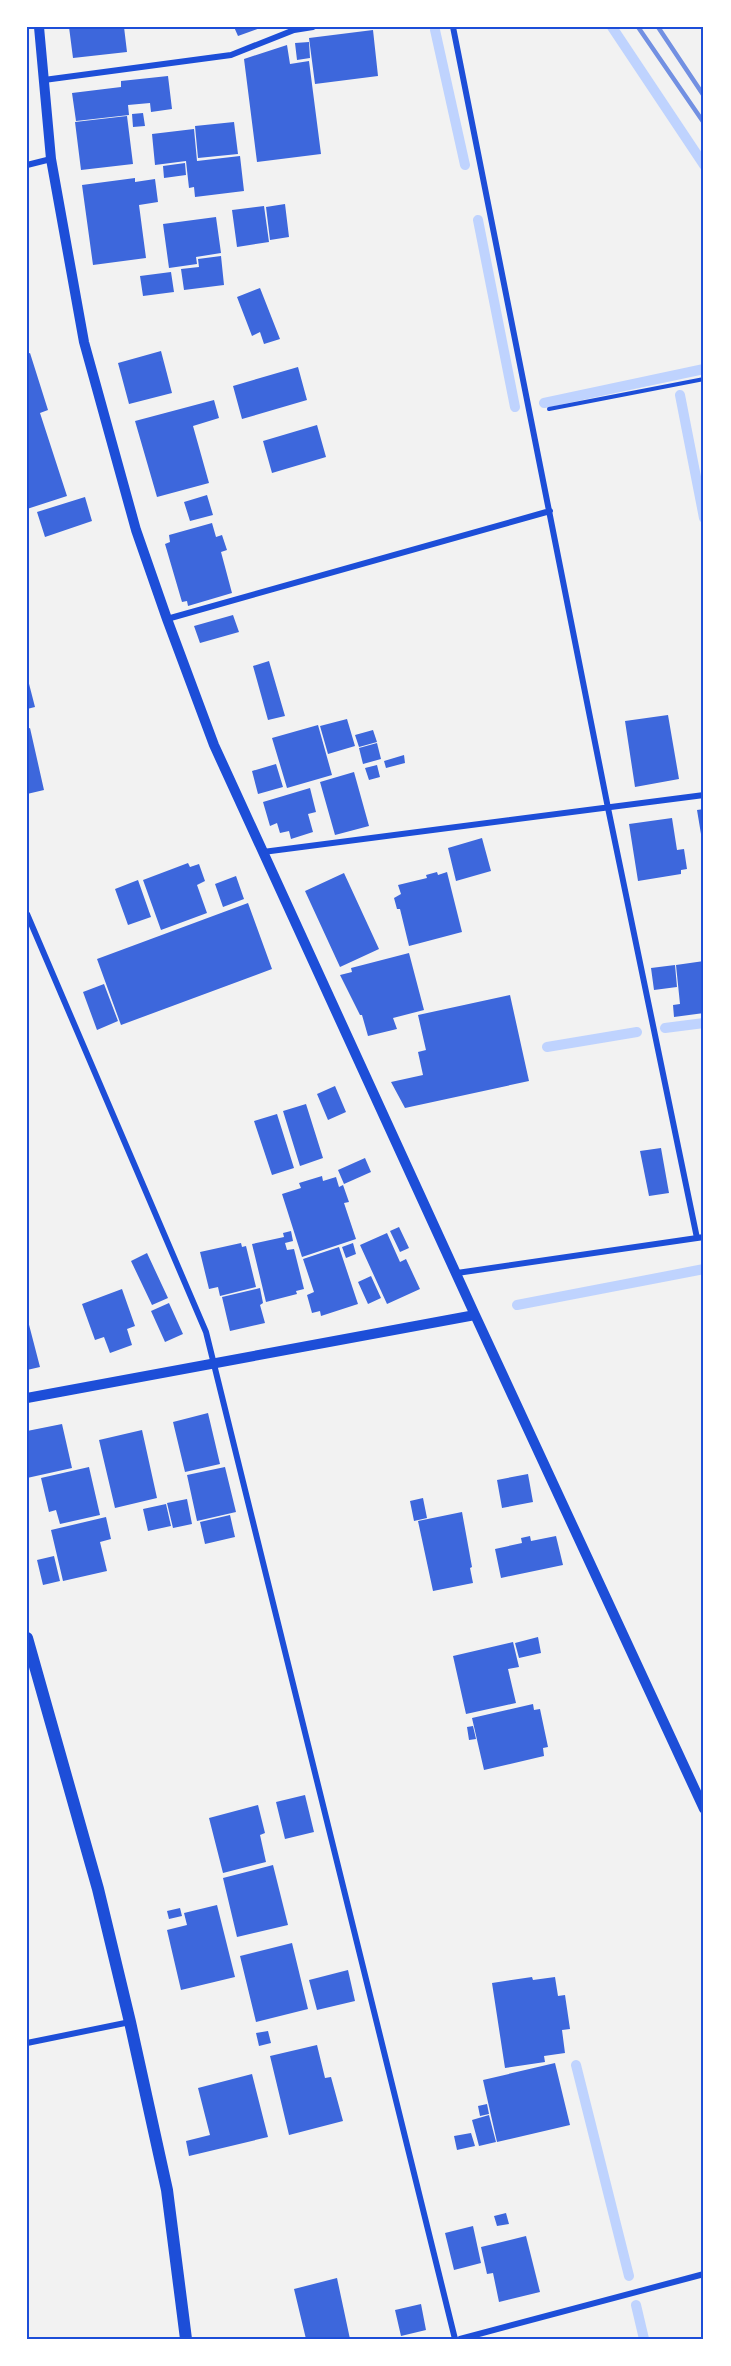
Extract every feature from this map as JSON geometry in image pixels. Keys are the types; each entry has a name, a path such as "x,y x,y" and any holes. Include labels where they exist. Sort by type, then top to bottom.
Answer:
{"main road":[{"path":"27,1638 99,1889 130,2022 167,2190 186,2339"}],"street":[{"path":"39,27 51,159 84,342 136,530 214,745 704,1809"},
{"path":"44,80 231,55 294,30 313,27"},
{"path":"453,27 608,808 701,1238 457,1273"},
{"path":"27,165 51,159"},
{"path":"167,619 550,511"},
{"path":"263,852 704,795"},
{"path":"27,914 206,1332 455,2339"},
{"path":"27,1398 475,1315"},
{"path":"27,2043 130,2022"},
{"path":"460,2339 704,2274"}],"path":[{"path":"530,412 704,379"}],"building":[{"path":"69,27 124,27 127,52 73,58"},
{"path":"234,27 263,27 238,36"},
{"path":"373,30 378,76 315,84 309,38"},
{"path":"309,42 310,58 297,60 295,43"},
{"path":"287,45 290,64 309,61 321,154 257,162 244,59"},
{"path":"168,76 172,109 151,112 150,103 128,105 129,115 76,121 72,93 121,87 121,81"},
{"path":"143,113 145,126 133,127 132,114"},
{"path":"127,116 133,164 81,170 75,122"},
{"path":"234,122 238,154 198,158 195,126"},
{"path":"194,129 197,161 240,156 244,191 195,197 194,187 189,188 186,161 155,165 152,134"},
{"path":"185,163 186,175 164,178 163,166"},
{"path":"135,178 135,182 155,179 158,202 139,205 146,258 93,265 82,185"},
{"path":"285,204 289,237 270,240 266,207"},
{"path":"264,206 269,242 237,247 232,210"},
{"path":"216,217 221,253 196,257 197,264 169,268 163,224"},
{"path":"221,256 224,285 184,290 181,269 199,267 198,259"},
{"path":"171,272 174,292 143,296 140,276"},
{"path":"260,288 280,339 264,344 260,332 252,336 237,297"},
{"path":"161,351 172,393 129,404 118,363"},
{"path":"30,353 48,410 40,413 67,496 27,509 27,354"},
{"path":"298,367 307,400 242,419 233,386"},
{"path":"214,400 219,418 193,426 209,483 157,497 135,421"},
{"path":"317,425 326,457 272,473 263,441"},
{"path":"207,495 213,515 190,521 184,502"},
{"path":"85,497 92,521 45,537 37,512"},
{"path":"212,523 216,537 222,535 227,550 221,552 232,593 188,606 187,601 182,602 165,544 170,542 169,535"},
{"path":"233,615 239,632 200,643 194,626"},
{"path":"269,661 285,716 268,720 253,666"},
{"path":"27,676 35,707 27,709"},
{"path":"668,715 679,779 635,787 625,721"},
{"path":"347,719 355,746 328,754 320,726"},
{"path":"318,725 332,775 287,788 272,738"},
{"path":"30,728 44,790 27,794 27,729"},
{"path":"373,730 377,742 359,747 355,735"},
{"path":"377,743 381,759 363,764 359,748"},
{"path":"404,755 405,763 386,768 384,761"},
{"path":"276,764 283,787 258,794 252,771"},
{"path":"377,765 380,777 369,780 365,768"},
{"path":"354,772 369,826 335,835 320,782"},
{"path":"310,788 316,812 308,814 313,832 291,839 289,831 280,833 277,823 270,826 263,802"},
{"path":"704,809 704,840 702,840 697,810"},
{"path":"672,818 677,850 684,849 687,869 681,870 681,874 638,881 629,824"},
{"path":"482,838 491,871 456,881 448,848"},
{"path":"188,863 190,867 199,864 205,881 197,885 207,913 161,930 143,880"},
{"path":"437,872 438,875 447,872 462,932 409,946 400,909 397,909 394,898 401,894 398,885 427,878 426,875"},
{"path":"344,873 379,949 340,967 305,891"},
{"path":"236,876 244,899 223,907 215,884"},
{"path":"138,880 151,917 128,925 115,889"},
{"path":"248,903 272,969 121,1025 97,959"},
{"path":"409,953 424,1010 393,1018 397,1029 368,1036 362,1015 340,975 352,972 351,968"},
{"path":"704,961 704,1013 674,1017 673,1005 680,1004 676,965"},
{"path":"675,965 677,987 654,990 651,968"},
{"path":"104,984 118,1021 97,1030 83,992"},
{"path":"510,995 529,1081 405,1108 391,1082 423,1075 418,1052 426,1050 418,1015"},
{"path":"335,1086 346,1112 328,1120 317,1094"},
{"path":"306,1104 323,1158 300,1166 283,1111"},
{"path":"277,1114 294,1168 272,1175 254,1121"},
{"path":"661,1148 669,1193 649,1196 640,1151"},
{"path":"365,1158 371,1172 344,1184 338,1170"},
{"path":"322,1176 323,1181 336,1177 339,1187 343,1185 349,1202 344,1203 356,1239 302,1257 282,1194 301,1188 299,1183"},
{"path":"399,1227 409,1248 400,1252 390,1231"},
{"path":"291,1231 293,1241 285,1243 287,1250 294,1249 304,1289 296,1291 297,1294 266,1302 252,1244 284,1237 283,1233"},
{"path":"387,1233 400,1262 406,1259 420,1289 387,1304 360,1245"},
{"path":"241,1243 242,1247 246,1246 256,1287 220,1296 218,1287 209,1289 200,1252"},
{"path":"353,1243 356,1254 346,1258 342,1247"},
{"path":"339,1247 358,1304 321,1316 320,1311 312,1313 307,1295 314,1292 303,1259"},
{"path":"147,1253 168,1298 152,1305 131,1261"},
{"path":"371,1276 381,1298 368,1304 358,1282"},
{"path":"260,1288 263,1303 260,1305 265,1323 230,1331 222,1297"},
{"path":"122,1289 135,1326 127,1329 132,1345 110,1353 104,1337 95,1340 82,1304"},
{"path":"169,1303 183,1334 165,1342 151,1311"},
{"path":"27,1317 40,1367 27,1370"},
{"path":"208,1413 220,1464 185,1472 173,1422"},
{"path":"62,1424 72,1468 27,1478 27,1431"},
{"path":"142,1430 157,1498 115,1508 99,1440"},
{"path":"89,1467 100,1515 60,1524 56,1510 49,1512 41,1478"},
{"path":"225,1467 236,1512 197,1521 187,1475"},
{"path":"528,1474 533,1502 502,1508 497,1480"},
{"path":"423,1498 427,1518 414,1521 410,1501"},
{"path":"187,1499 192,1524 173,1528 167,1503"},
{"path":"166,1504 171,1526 148,1531 143,1509"},
{"path":"462,1512 473,1583 433,1591 418,1521"},
{"path":"230,1515 235,1537 205,1544 200,1522"},
{"path":"106,1517 111,1539 100,1542 107,1571 63,1581 51,1530"},
{"path":"530,1536 531,1541 556,1536 563,1565 501,1578 495,1549 522,1543 521,1538"},
{"path":"54,1556 60,1581 43,1585 37,1560"},
{"path":"538,1637 541,1653 519,1658 515,1643"},
{"path":"513,1642 519,1667 508,1669 516,1703 466,1714 453,1656"},
{"path":"533,1704 534,1710 540,1709 548,1747 543,1748 544,1756 484,1770 472,1718"},
{"path":"473,1726 476,1739 469,1740 467,1727"},
{"path":"305,1795 314,1832 285,1839 276,1802"},
{"path":"258,1805 265,1833 260,1835 266,1862 223,1873 209,1818"},
{"path":"273,1865 288,1925 237,1937 223,1878"},
{"path":"217,1905 235,1977 181,1990 167,1930 187,1925 184,1913"},
{"path":"180,1908 182,1916 169,1919 167,1911"},
{"path":"292,1943 308,2009 256,2022 240,1956"},
{"path":"348,1970 355,2001 317,2010 309,1980"},
{"path":"532,1977 533,1980 555,1977 558,1996 565,1995 570,2029 562,2030 565,2053 544,2056 545,2062 505,2068 492,1983"},
{"path":"268,2031 271,2043 259,2046 256,2033"},
{"path":"317,2045 325,2078 331,2077 343,2121 289,2135 270,2056"},
{"path":"555,2063 570,2125 497,2142 483,2080"},
{"path":"252,2074 268,2137 189,2156 186,2141 210,2135 198,2088"},
{"path":"487,2104 489,2114 480,2116 478,2106"},
{"path":"489,2115 496,2142 479,2146 472,2120"},
{"path":"471,2133 475,2146 457,2150 454,2136"},
{"path":"506,2213 509,2224 497,2226 494,2216"},
{"path":"473,2226 481,2263 454,2270 445,2233"},
{"path":"526,2236 540,2292 499,2302 493,2273 487,2274 481,2247"},
{"path":"337,2278 350,2339 306,2339 294,2289"},
{"path":"421,2304 426,2330 401,2336 395,2310"}],"waterway":[{"path":"612,27 704,165"},
{"path":"435,30 465,165"},
{"path":"478,220 515,407"},
{"path":"544,403 704,369"},
{"path":"680,395 704,518"},
{"path":"665,1028 704,1023"},
{"path":"547,1047 637,1032"},
{"path":"517,1305 704,1269"},
{"path":"576,2065 629,2276"},
{"path":"636,2305 644,2339"}],"railway":[{"path":"638,27 704,123"},
{"path":"658,27 704,96"}]}
